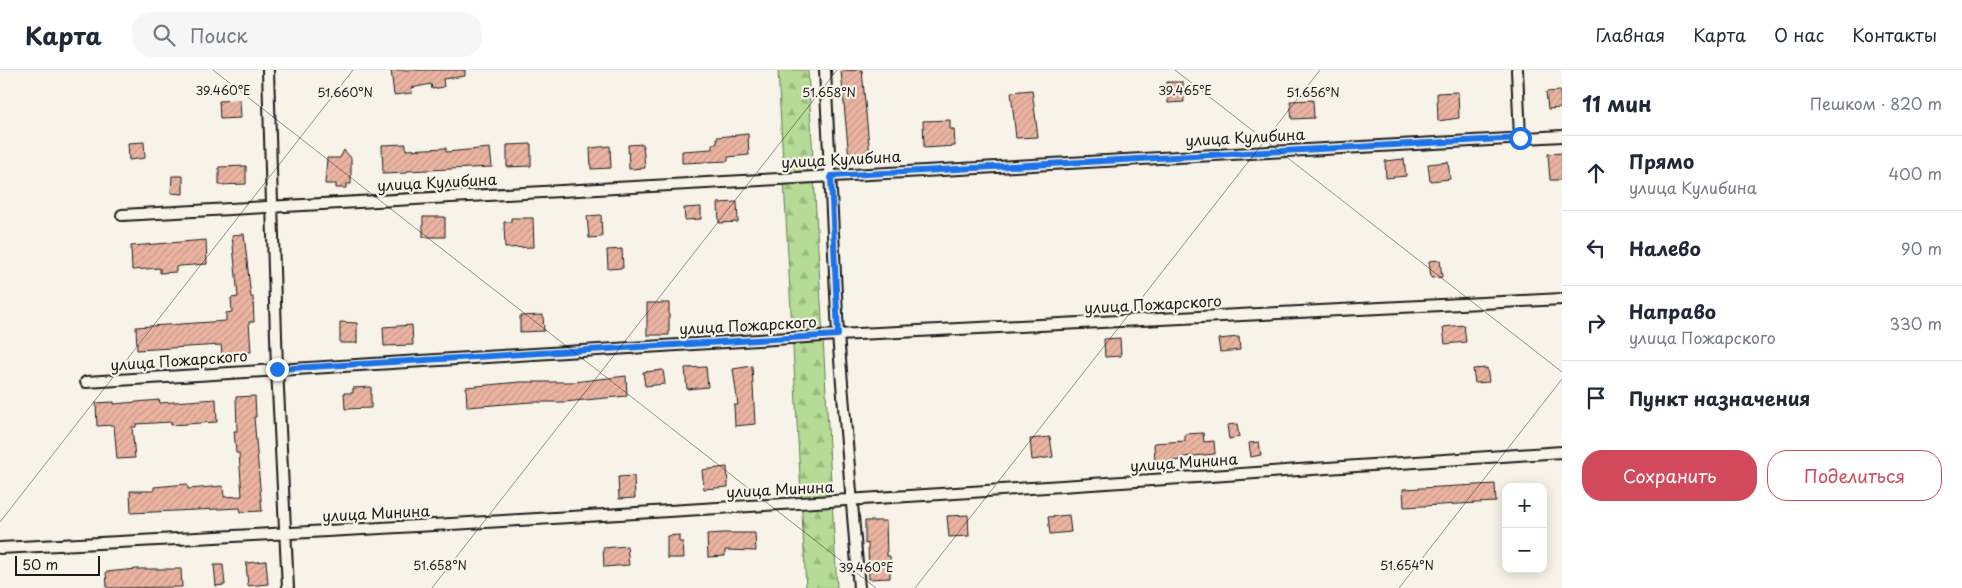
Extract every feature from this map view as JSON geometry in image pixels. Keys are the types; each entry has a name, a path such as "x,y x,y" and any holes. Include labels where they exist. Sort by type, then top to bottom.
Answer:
{"street":[{"path":"268,70 277,369 288,588"},
{"path":"825,70 838,335 850,500 859,588"},
{"path":"1517,70 1520,138"},
{"name":"улица Кулибина","path":"122,215 1562,136"},
{"name":"улица Пожарского","path":"86,382 838,335 1562,299"},
{"name":"улица Минина","path":"0,548 285,534 850,500 1562,452"}],"green space":[{"path":"778,70 808,70 837,588 806,588"}],"building":[{"path":"391,70 465,70 465,76 443,79 444,87 432,89 431,84 411,88 412,93 394,95"},
{"path":"862,70 870,156 849,158 841,71"},
{"path":"1167,82 1183,82 1184,102 1168,103"},
{"path":"1032,90 1038,137 1016,138 1011,92"},
{"path":"1560,91 1561,108 1548,109 1546,92"},
{"path":"1458,92 1459,118 1438,121 1437,93"},
{"path":"240,100 241,118 220,119 219,101"},
{"path":"1313,100 1314,118 1292,119 1290,101"},
{"path":"950,120 950,129 954,129 955,146 924,148 923,121"},
{"path":"748,134 749,155 728,157 728,161 682,163 682,151 712,149 712,144 717,144 717,137"},
{"path":"144,142 145,158 129,160 128,143"},
{"path":"406,144 406,150 446,148 446,152 490,148 492,167 383,174 382,145"},
{"path":"531,144 531,166 507,167 507,145"},
{"path":"643,144 645,168 629,169 628,145"},
{"path":"610,146 611,168 591,169 590,148"},
{"path":"344,150 351,158 351,184 346,184 346,188 336,188 336,184 325,184 327,158 340,158"},
{"path":"1562,153 1562,180 1550,180 1548,154"},
{"path":"1404,159 1406,176 1386,178 1385,161"},
{"path":"1448,162 1450,179 1430,181 1428,164"},
{"path":"246,166 246,184 219,185 219,167"},
{"path":"172,176 183,176 183,194 171,193"},
{"path":"737,202 738,222 719,223 718,203"},
{"path":"701,207 701,219 685,220 684,208"},
{"path":"601,215 602,237 589,238 587,216"},
{"path":"423,217 445,217 445,237 423,237"},
{"path":"511,218 533,218 534,247 505,248 504,222 511,222"},
{"path":"244,234 251,297 253,297 254,322 249,322 251,352 222,354 221,345 137,350 136,327 226,321 226,313 232,312 231,298 238,297 232,235"},
{"path":"206,240 207,264 176,267 176,272 160,273 160,268 132,270 131,246"},
{"path":"622,249 623,268 608,269 607,250"},
{"path":"1440,260 1442,277 1431,278 1429,261"},
{"path":"647,303 669,303 669,335 647,335"},
{"path":"543,315 544,331 520,332 520,316"},
{"path":"340,322 357,323 357,343 340,343"},
{"path":"412,325 413,345 384,346 383,327"},
{"path":"1464,325 1466,342 1445,344 1443,327"},
{"path":"1239,337 1240,350 1220,352 1218,339"},
{"path":"1120,338 1121,356 1105,357 1104,339"},
{"path":"752,366 755,424 735,426 734,405 738,405 733,369"},
{"path":"706,367 708,387 687,389 685,368"},
{"path":"1487,368 1489,382 1475,383 1473,369"},
{"path":"663,370 665,384 645,386 643,372"},
{"path":"626,376 627,396 564,402 531,402 467,407 466,387 520,382 573,382"},
{"path":"371,387 371,408 345,409 344,393 353,393 353,388"},
{"path":"255,396 256,417 254,417 262,511 241,512 240,508 131,513 130,491 154,491 154,487 187,484 188,489 223,486 224,497 242,496 239,453 236,453 234,431 237,431 236,397"},
{"path":"216,399 217,422 171,425 171,422 136,424 136,427 132,427 135,458 117,459 114,425 97,426 96,403 114,402 114,404 159,400 160,403"},
{"path":"1237,424 1239,437 1229,439 1227,425"},
{"path":"1203,433 1204,442 1214,441 1215,454 1183,457 1183,460 1155,462 1154,443 1185,441 1185,434"},
{"path":"1050,437 1053,457 1032,460 1030,439"},
{"path":"1259,442 1261,455 1251,457 1249,443"},
{"path":"727,467 728,487 704,489 702,470"},
{"path":"634,476 635,498 619,499 618,477"},
{"path":"1495,484 1496,502 1404,507 1403,489"},
{"path":"968,515 969,536 949,537 947,516"},
{"path":"1069,515 1071,532 1050,534 1048,517"},
{"path":"865,521 886,521 887,556 890,556 890,578 869,579 868,543 865,544"},
{"path":"755,533 756,551 725,550 725,556 708,557 707,534"},
{"path":"679,535 679,542 683,542 684,558 667,558 667,536"},
{"path":"627,546 629,565 604,567 603,548"},
{"path":"266,561 268,584 248,586 246,563"},
{"path":"214,565 223,565 225,585 216,586"},
{"path":"137,569 181,569 182,587 107,588 106,572"}],"route":[{"path":"277,369 838,335 831,176 1520,138"}]}
